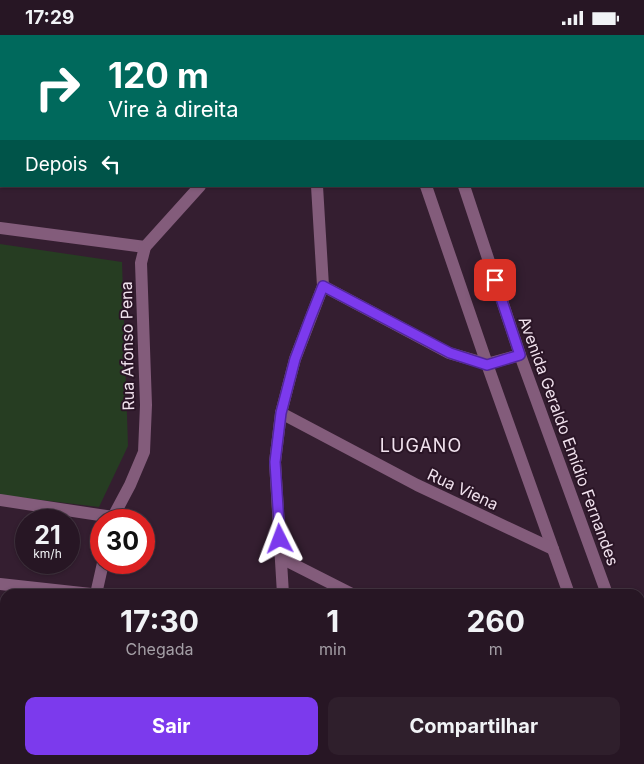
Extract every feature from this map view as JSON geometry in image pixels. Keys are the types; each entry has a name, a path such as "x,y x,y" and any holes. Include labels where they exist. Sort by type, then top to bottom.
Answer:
{"street":[{"path":"0,228 145,247 199,187"},
{"path":"283,589 275,462 281,413 295,359 323,286 318,187"},
{"path":"426,187 487,365 567,589"},
{"name":"Avenida Geraldo Emídio Fernandes","path":"464,187 520,355 605,589"},
{"name":"Rua Afonso Pena","path":"118,509 144,452 146,405 141,263 145,247"},
{"path":"323,286 450,353 487,365 520,355"},
{"name":"Rua Viena","path":"281,413 417,485 553,549"},
{"path":"0,500 90,515"},
{"path":"281,558 342,589"},
{"path":"97,589 101,574"},
{"path":"0,584 46,589"}],"green space":[{"path":"0,244 122,262 128,446 99,507 0,495"}],"district":[{"name":"LUGANO","path":"421,446"}],"route":[{"path":"280,539 275,462 281,413 295,359 323,286 450,353 487,365 520,355 495,280"}]}
